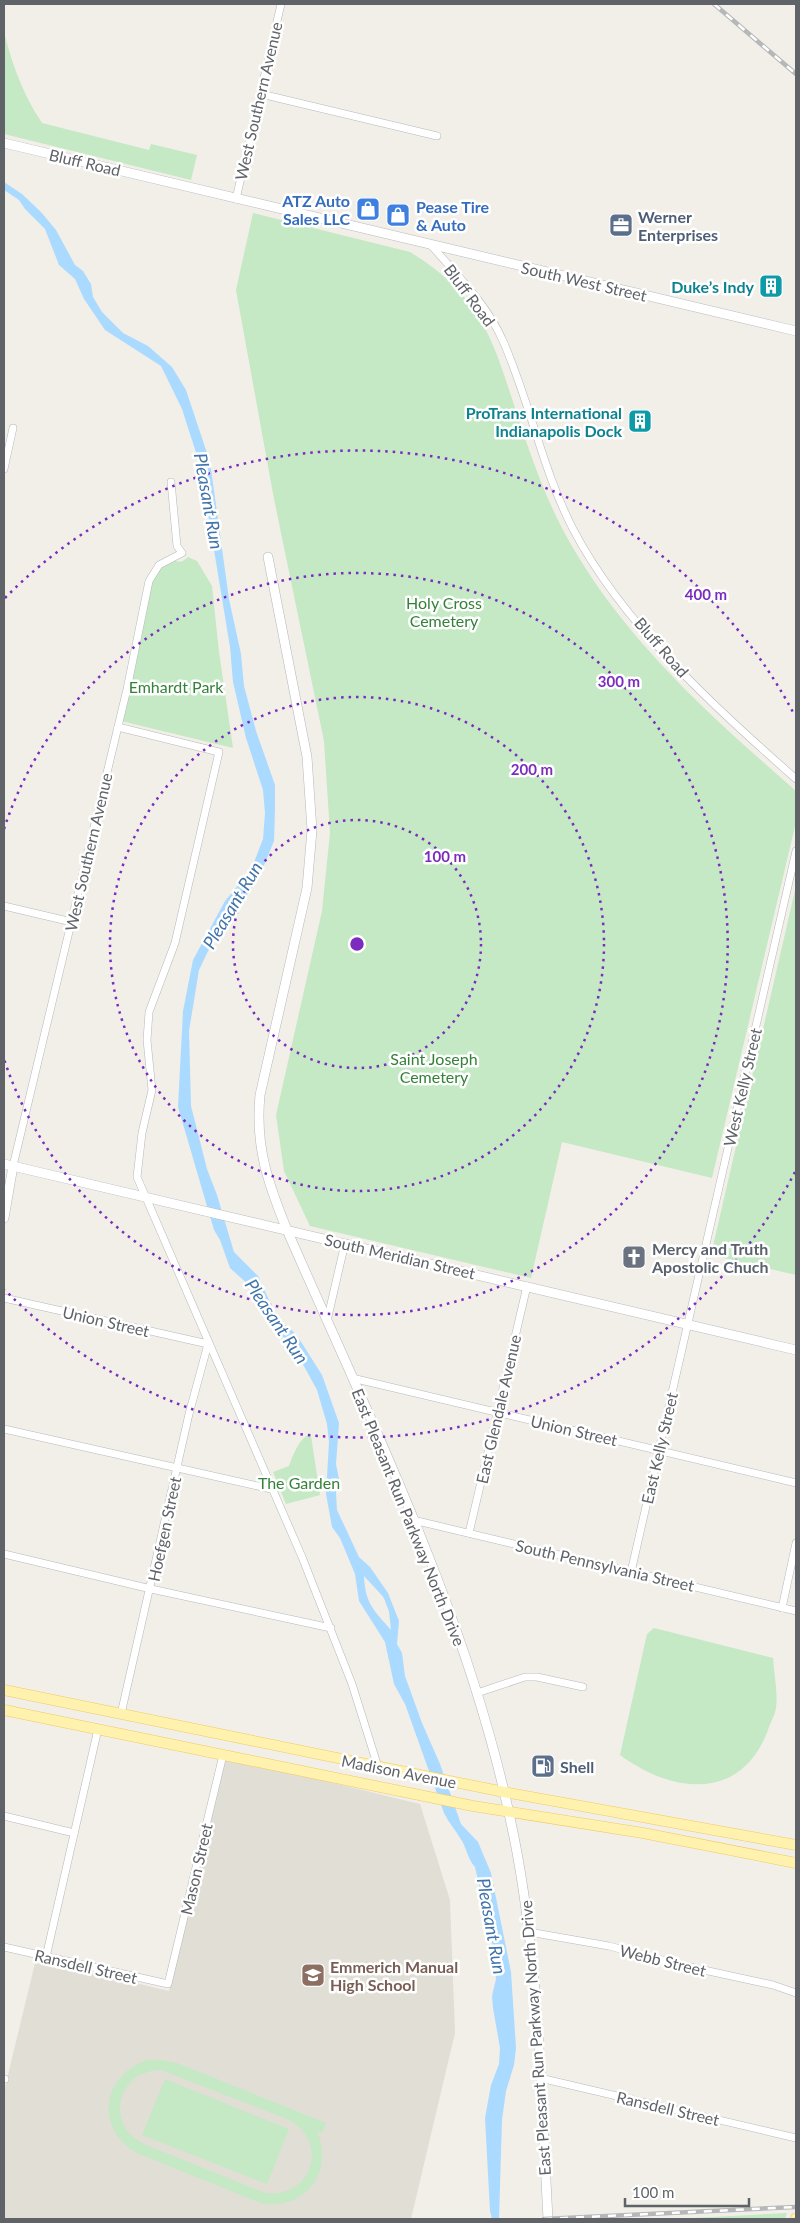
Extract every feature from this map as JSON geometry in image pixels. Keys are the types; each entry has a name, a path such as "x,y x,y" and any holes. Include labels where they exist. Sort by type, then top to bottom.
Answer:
{"main road":[{"name":"Madison Avenue","path":"4,1690 412,1774 796,1845"},
{"name":"Madison Avenue","path":"4,1710 473,1806 508,1810 796,1863"}],"street":[{"name":"West Southern Avenue","path":"236,198 281,4"},
{"path":"260,94 437,136"},
{"name":"Bluff Road","path":"4,143 430,244 480,304 499,334 555,489 573,529 598,569 616,595 673,662 718,708 796,779"},
{"name":"South West Street","path":"430,244 796,330"},
{"path":"4,469 13,428"},
{"name":"West Southern Avenue","path":"13,1166 118,727 148,581 159,565 182,553 177,546 171,482"},
{"name":"East Pleasant Run Parkway North Drive","path":"268,558 306,750 312,822 306,893 262,1080 259,1137 266,1177 287,1230 413,1520 448,1607 477,1693 504,1792 521,1874 529,1932 548,2219"},
{"path":"118,727 219,752 177,936 149,1012 147,1040 152,1090 136,1167 137,1177 331,1628 363,1715 378,1767"},
{"name":"West Kelly Street","path":"688,1324 796,851"},
{"path":"4,906 72,922"},
{"name":"South Meridian Street","path":"4,1164 796,1350"},
{"path":"4,1218 13,1166"},
{"path":"327,1322 345,1243"},
{"name":"East Glendale Avenue","path":"469,1533 527,1286"},
{"name":"Union Street","path":"4,1298 208,1344"},
{"name":"East Kelly Street","path":"631,1572 688,1324"},
{"name":"Hoefgen Street","path":"121,1714 204,1354 208,1344"},
{"name":"Union Street","path":"352,1378 796,1483"},
{"path":"4,1428 271,1489"},
{"name":"South Pennsylvania Street","path":"413,1520 796,1611"},
{"path":"782,1608 796,1543"},
{"path":"4,1554 151,1589 331,1628"},
{"path":"477,1693 525,1677 537,1677 583,1687"},
{"path":"46,1956 98,1729"},
{"name":"Mason Street","path":"168,1984 224,1755"},
{"path":"4,1816 74,1833"},
{"name":"Webb Street","path":"529,1932 609,1946 681,1965 773,1985 796,1993"},
{"name":"Ransdell Street","path":"4,1947 168,1984"},
{"name":"Ransdell Street","path":"540,2078 796,2138"}],"shaded area":[{"name":"Emmerich Manual High School","path":"226,1757 420,1804 450,1900 455,2033 411,2219 4,2219 4,2091 36,1959 169,1991"}],"green space":[{"path":"4,32 19,79 42,123 149,150 151,144 197,155 191,180 4,134"},
{"name":"Holy Cross Cemetery","path":"253,213 410,252 428,264 454,286 476,313 489,336 504,373 549,502 566,536 598,588 649,651 677,681 735,737 796,791 796,822 712,1178 562,1142 531,1278 310,1226 284,1171 276,1115 322,911 330,833 324,741 274,499 236,290"},
{"name":"Emhardt Park","path":"188,557 197,561 212,586 219,652 233,748 121,721 148,588 156,570 173,560 181,562"},
{"path":"796,886 796,1275 711,1255"},
{"name":"The Garden","path":"308,1435 311,1436 320,1495 286,1504 273,1472 289,1466 294,1453"},
{"path":"654,1628 773,1658 776,1702 775,1711 768,1730 756,1753 741,1770 723,1780 704,1784 683,1783 662,1778 640,1768 620,1755 647,1634"},
{"path":"147,2060 177,2063 326,2123 322,2133 317,2131 322,2160 319,2173 313,2184 304,2194 292,2200 279,2204 263,2204 139,2154 125,2144 115,2132 110,2119 109,2105 112,2091 120,2078 131,2068","holes":["161,2070 287,2119 300,2128 308,2140 312,2153 310,2166 304,2178 295,2187 281,2192 265,2193 144,2144 131,2135 124,2124 120,2112 121,2100 126,2088 134,2079 146,2072"]},
{"path":"165,2079 289,2129 267,2184 142,2135"},
{"path":"787,2213 785,2219 674,2219"}],"water":[{"name":"Pleasant Run","path":"4,182 22,194 56,230 75,265 83,271 91,284 93,297 102,312 123,333 148,346 172,367 186,390 210,462 229,599 241,654 244,686 256,731 275,785 275,808 274,841 265,863 255,884 212,943 199,970 189,1031 191,1106 207,1169 234,1252 258,1276 279,1322 289,1327 298,1337 322,1375 339,1423 336,1464 339,1479 336,1493 337,1510 359,1557 370,1567 388,1593 399,1621 397,1644 402,1653 405,1676 422,1723 440,1764 461,1824 478,1842 491,1873 511,1972 516,2048 514,2065 506,2091 502,2120 499,2219 492,2219 490,2211 485,2118 491,2085 499,2064 500,2048 492,1996 496,1979 492,1942 475,1867 462,1841 444,1813 405,1704 394,1684 385,1642 359,1601 355,1574 340,1538 332,1527 326,1494 329,1442 327,1424 317,1390 299,1357 287,1340 272,1328 251,1287 230,1268 220,1240 214,1230 178,1107 183,1011 193,960 225,901 251,870 263,839 265,813 263,790 246,738 233,682 230,647 200,465 182,409 161,366 105,330 84,299 75,279 59,265 45,229 25,209 19,200 4,190","holes":["364,1576 388,1602 391,1630 371,1606 366,1593"]}],"waterway":[{"name":"Pleasant Run","path":"384,1595 391,1613"}],"railway":[{"path":"714,4 796,74"},
{"path":"544,2219 796,2207"}],"place":[{"name":"ATZ Auto Sales LLC","path":"368,209"},
{"name":"Pease Tire & Auto","path":"398,215"},
{"name":"Werner Enterprises","path":"621,225"},
{"name":"Duke’s Indy","path":"771,286"},
{"name":"ProTrans International Indianapolis Dock","path":"640,421"},
{"name":"Mercy and Truth Apostolic Chuch","path":"634,1257"},
{"name":"Shell","path":"543,1766"},
{"name":"Emmerich Manual High School","path":"313,1975"}],"park label":[{"name":"Saint Joseph Cemetery","path":"434,1067"}]}
